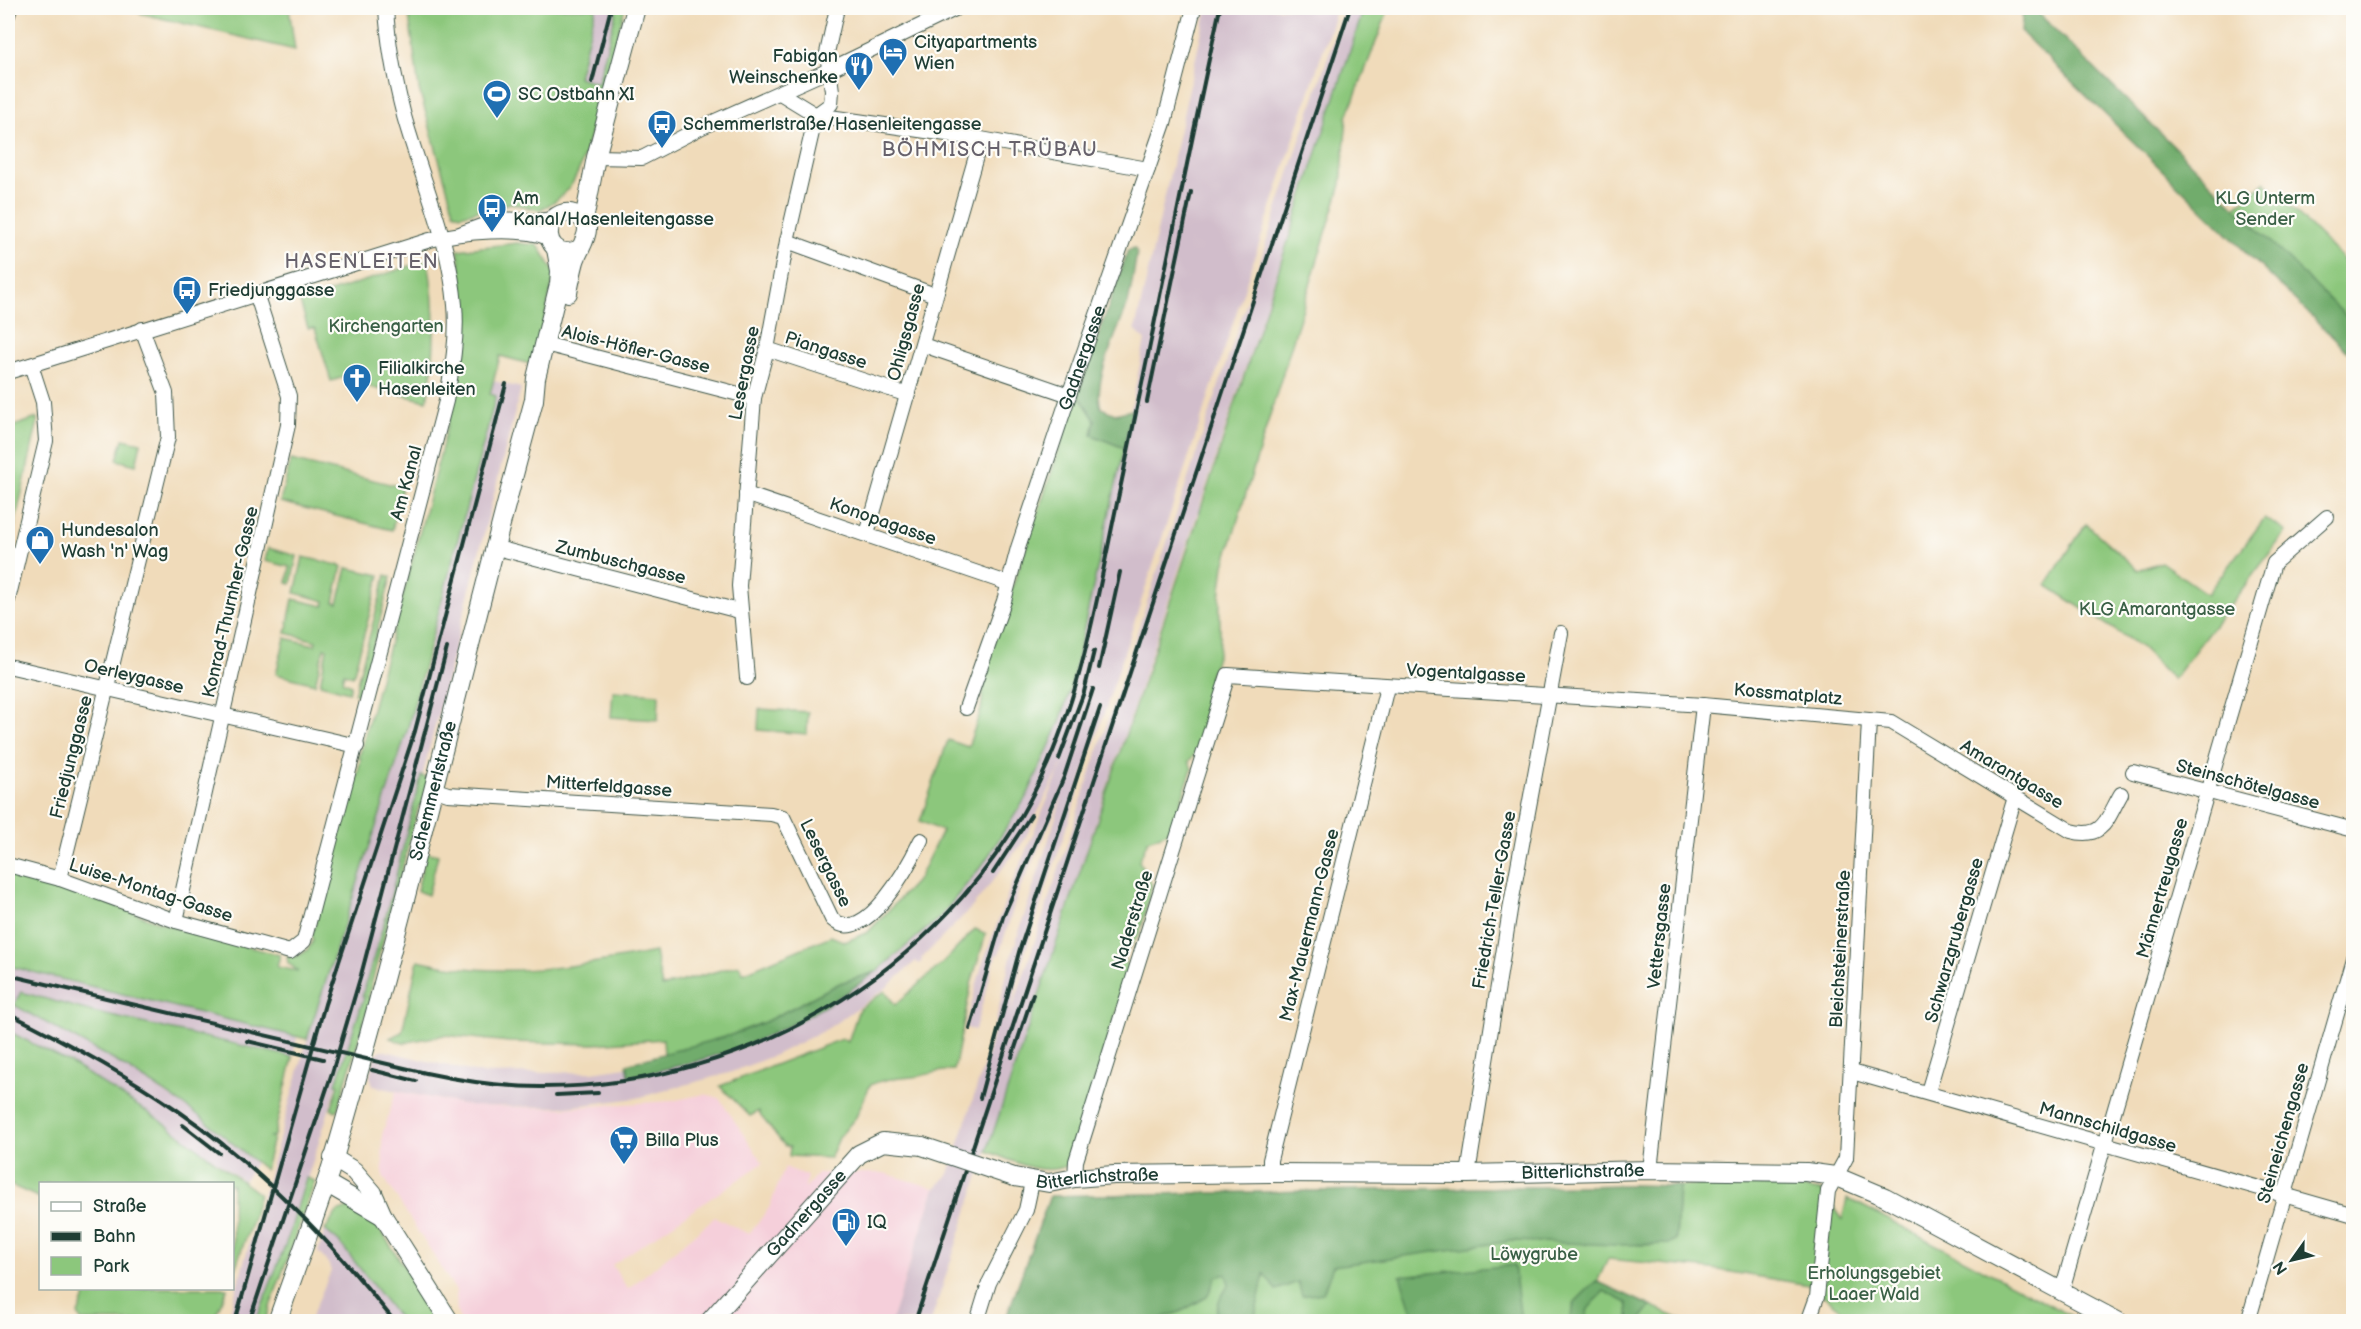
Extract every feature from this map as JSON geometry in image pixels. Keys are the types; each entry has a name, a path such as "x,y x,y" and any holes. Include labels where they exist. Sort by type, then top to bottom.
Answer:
{"main road":[{"path":"569,217 588,235 581,248 568,253 553,244 549,225 569,217 596,157 636,8"},
{"name":"Schemmerlstraße","path":"551,346 560,271 553,244"},
{"name":"Schemmerlstraße","path":"277,1322 326,1183 444,753 494,547 534,400 581,248"},
{"name":"Gadnergasse","path":"709,1322 859,1154 883,1142 922,1146 1014,1177"},
{"path":"333,1158 362,1178 373,1193 382,1216 450,1322"},
{"name":"Bitterlichstraße","path":"1014,1177 1032,1182 1049,1183 1076,1178 1270,1173 1468,1174 1650,1170 1806,1172 1835,1176 1885,1197 2119,1322"},
{"path":"326,1183 382,1216"}],"street":[{"path":"8,15 10,8"},
{"name":"Am Kanal","path":"284,950 290,952 296,950 304,941 357,746 451,375 455,307 444,237 404,117 386,8"},
{"path":"816,115 831,104 832,91 827,71 827,53 837,8"},
{"path":"596,157 642,158 702,127 780,93 957,8"},
{"name":"Gadnergasse","path":"966,708 1069,395 1164,123 1194,8"},
{"path":"780,93 816,115 981,139 1148,169"},
{"name":"Lesergasse","path":"747,678 739,610 754,398 767,349 787,242 816,115"},
{"name":"Ohligsgasse","path":"867,534 923,345 934,295 981,139"},
{"path":"460,234 500,219 569,217"},
{"path":"8,372 256,293 444,237 520,231 553,244"},
{"path":"787,242 934,295"},
{"name":"Konrad-Thurnher-Gasse","path":"176,921 288,425 289,396 256,293"},
{"name":"Friedjunggasse","path":"60,879 168,437 166,393 142,330"},
{"path":"923,345 1069,395"},
{"name":"Alois-Höfler-Gasse","path":"551,346 754,398"},
{"name":"Piangasse","path":"767,349 908,395"},
{"path":"8,600 46,441 43,402 30,364"},
{"name":"Konopagasse","path":"746,494 1007,583"},
{"name":"Männertreugasse","path":"2062,1290 2274,563 2327,517"},
{"name":"Zumbuschgasse","path":"494,547 739,610"},
{"name":"Friedrich-Teller-Gasse","path":"1468,1174 1548,696 1561,633"},
{"name":"Oerleygasse","path":"8,666 357,746"},
{"name":"Vogentalgasse","path":"1228,675 1387,687 1703,705"},
{"name":"Naderstraße","path":"1076,1178 1076,1161 1228,675"},
{"name":"Max-Mauermann-Gasse","path":"1270,1173 1269,1160 1387,687"},
{"name":"Kossmatplatz","path":"1703,705 1869,721"},
{"name":"Vettersgasse","path":"1650,1170 1703,705"},
{"name":"Amarantgasse","path":"1869,721 1891,722 2071,831 2086,835 2100,829 2121,794"},
{"name":"Bleichsteinerstraße","path":"1808,1322 1817,1297 1828,1191 1846,1158 1869,721"},
{"name":"Steinschötelgasse","path":"2133,772 2354,830"},
{"name":"Mitterfeldgasse","path":"433,789 448,794 771,814 783,817"},
{"name":"Schwarzgrubergasse","path":"1928,1092 2014,797"},
{"name":"Lesergasse","path":"783,817 829,914 837,924 855,924 878,907 904,873 921,840"},
{"name":"Luise-Montag-Gasse","path":"8,865 60,879 176,921 284,950"},
{"name":"Steineichengasse","path":"2248,1322 2354,955"},
{"name":"Mannschildgasse","path":"1852,1072 2354,1215"},
{"path":"977,1322 989,1283 1026,1210 1032,1182"}],"shaded area":[{"path":"596,8 617,8 598,83 578,78"},
{"path":"1207,8 1337,8 1022,962 1010,1016 1344,8 1364,8 931,1321 891,1321 935,1188 949,1174 989,1049 1011,957 1063,795 1018,893 999,954 996,955 975,1030 965,1028 982,965 1010,888 1064,761 1023,842 973,906 921,959 922,961 919,964 916,961 886,988 827,1029 775,1055 729,1073 637,1098 567,1107 472,1106 373,1086 370,1076 375,1056 381,1050 482,1074 592,1072 667,1061 906,940 1107,526 1145,340 1135,330"},
{"path":"494,381 521,388 418,793 353,1035 289,1236 256,1321 227,1322 319,999 395,770 425,671"},
{"path":"8,966 288,1032 297,1038 293,1057 93,1012 21,992 14,1005 117,1062 201,1117 255,1163 244,1181 160,1120 8,1031"},
{"path":"396,1091 472,1106 562,1108 671,1101 705,1094 719,1098 763,1163 612,1265 628,1289 715,1217 749,1234 769,1208 785,1167 807,1176 805,1188 818,1173 884,1173 935,1188 891,1321 461,1321 457,1313 456,1291 383,1176 382,1135"},
{"path":"325,1230 340,1243 401,1321 309,1322 331,1271 328,1263 318,1252"}],"green space":[{"path":"141,8 289,8 295,50 139,13"},
{"name":"SC Ostbahn XI","path":"408,8 596,8 578,77 598,83 617,8 625,8 584,157 573,183 563,195 539,210 511,203 460,215 454,212 419,89"},
{"path":"1364,8 1389,8 1347,117 1341,184 1224,565 1218,655 1209,676 1221,686 1197,752 1189,761 1192,769 1171,831 1148,840 1139,861 1152,885 1140,934 1123,956 1130,971 1068,1165 1048,1170 1016,1163 987,1151 1185,557"},
{"path":"2023,8 2033,8 2353,323 2353,357 2021,32"},
{"name":"KLG Unterm Sender","path":"2265,182 2353,269 2353,323 2234,208"},
{"path":"517,243 538,245 555,273 534,365 500,356 490,394 496,396 407,731 307,1039 8,966 8,872 60,885 172,927 280,955 277,967 298,971 288,963 287,957 303,953 313,940 312,936 351,788 354,788 361,759 359,758 450,414 463,318 458,250"},
{"path":"1135,248 1137,253 1128,303 1103,370 1099,397 1101,408 1115,414 1132,410 1124,448 1092,435 1095,420 1078,394 1128,250"},
{"name":"Kirchengarten","path":"428,260 433,296 434,330 427,401 370,387 364,371 331,381 315,328 308,328 300,302"},
{"path":"1078,394 1095,420 1092,435 1124,448 1071,686 1060,722 1027,796 983,864 939,918 876,972 840,983 765,1022 707,1044 664,1055 663,1039 594,1044 509,1042 444,1035 403,1043 390,1038 402,1032 418,960 447,966 507,970 566,966 655,952 662,987 739,965 743,973 831,936 845,942 868,932 918,879 942,831 920,821 948,740 968,747 981,710 986,665"},
{"path":"37,418 37,425 8,555 8,428"},
{"path":"123,439 141,443 136,465 117,460"},
{"path":"291,460 402,487 392,530 280,502"},
{"name":"KLG Amarantgasse","path":"2265,518 2286,532 2173,679 2141,647 2046,585 2086,524 2138,570 2161,562 2207,594"},
{"path":"268,548 297,556 291,584 287,583 290,567 265,561"},
{"path":"303,557 342,566 334,602 338,603 347,568 380,575 353,676 344,673 342,681 351,685 349,692 320,684 327,649 324,648 315,684 276,674 285,638 315,645 316,641 286,633 293,599 324,606 325,601 295,593"},
{"path":"386,575 391,577 360,695 354,694"},
{"path":"613,691 659,694 658,720 611,717"},
{"path":"759,709 808,712 807,734 758,730"},
{"path":"421,776 428,778 422,805 419,805 368,997 371,998 337,1111 331,1109 339,1085 336,1084 364,997 362,996 386,916"},
{"path":"426,852 438,855 428,895 417,891"},
{"path":"975,929 986,934 972,980 954,1070 886,1080 870,1085 856,1117 840,1136 830,1158 789,1156 790,1147 785,1146 759,1111 750,1116 720,1086 842,1039 848,1042 859,1009 885,991 895,1005 944,962"},
{"path":"876,972 828,1004 751,1043 697,1061 629,1076 627,1064 731,1035 765,1022 840,983"},
{"path":"21,992 93,1012 293,1057 274,1136 270,1137 273,1138 265,1170 201,1117 163,1091 117,1062 14,1005"},
{"path":"8,1031 72,1064 160,1120 259,1194 234,1271 234,1182 39,1182 39,1198 8,1184"},
{"path":"306,1178 315,1181 265,1321 256,1321 289,1235"},
{"name":"Löwygrube","path":"1747,1182 1822,1191 1842,1220 1847,1199 1857,1203 2081,1321 1836,1321 1841,1309 1809,1285 1713,1269 1608,1259 1597,1282 1684,1321 1005,1322 1050,1196 1633,1185 1638,1245 1669,1244 1676,1239 1679,1186"},
{"name":"Löwygrube","path":"1679,1186 1676,1239 1669,1244 1616,1245 1512,1241 1333,1266 1323,1293 1302,1296 1298,1282 1276,1290 1264,1274 1254,1321 1214,1321 1219,1301 1229,1284 1226,1274 1216,1277 1207,1297 1180,1312 1152,1321 1005,1321 1050,1196"},
{"path":"350,1203 376,1223 439,1321 401,1321 340,1243 325,1230 337,1212 348,1208"},
{"path":"1514,1265 1521,1321 1415,1321 1400,1276"},
{"path":"1596,1281 1651,1306 1639,1321 1630,1321 1627,1303 1604,1291 1588,1309 1585,1321 1569,1321 1575,1302"},
{"path":"88,1290 227,1290 213,1321 81,1321 78,1314"},
{"path":"1824,1314 1836,1321 1817,1321 1820,1315"}],"railway":[{"path":"592,82 611,8"},
{"path":"8,975 454,1079 540,1087 620,1081 698,1065 772,1037 842,1000 906,953 962,897 1010,834 1048,763 1061,730 1082,662 1098,593 1220,8"},
{"path":"915,1322 1350,8"},
{"path":"1147,402 1191,192"},
{"path":"235,1322 325,1004 415,731 506,384"},
{"path":"1099,668 1120,572"},
{"path":"249,1322 332,1073 361,975 447,648"},
{"path":"1059,759 1084,692 1094,651"},
{"path":"970,1029 1003,917 1064,777 1093,689"},
{"path":"980,1098 1019,952 1100,708"},
{"path":"993,873 1031,815"},
{"path":"1012,1057 1033,994"},
{"path":"8,1013 116,1071 157,1096 208,1132 238,1156 294,1208 346,1263 395,1322"},
{"path":"247,1041 323,1059"},
{"path":"372,1070 416,1081"},
{"path":"556,1095 598,1093"},
{"path":"183,1125 219,1153"}],"place":[{"name":"Cityapartments Wien","path":"893,78"},
{"name":"Fabigan Weinschenke","path":"859,92"},
{"name":"SC Ostbahn XI","path":"497,120"},
{"name":"Schemmerlstraße/Hasenleitengasse","path":"662,150"},
{"name":"Am Kanal/Hasenleitengasse","path":"492,234"},
{"name":"Friedjunggasse","path":"187,316"},
{"name":"Filialkirche Hasenleiten","path":"357,404"},
{"name":"Hundesalon Wash 'n' Wag","path":"40,566"},
{"name":"Billa Plus","path":"624,1166"},
{"name":"IQ","path":"846,1248"}],"district":[{"name":"BÖHMISCH TRÜBAU","path":"990,149"},
{"name":"HASENLEITEN","path":"362,261"}],"park label":[{"name":"Erholungsgebiet Laaer Wald","path":"1874,1283"}]}
